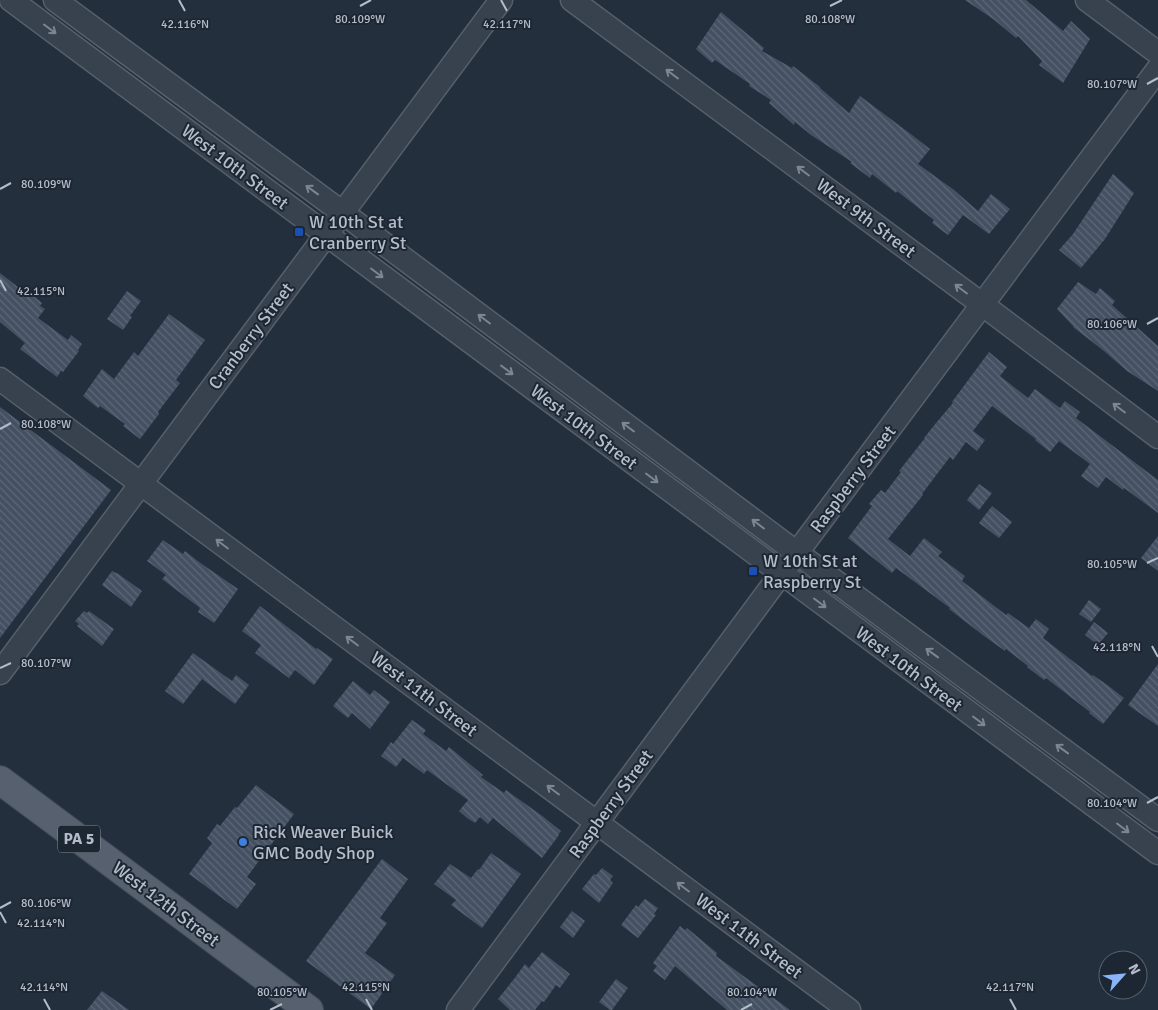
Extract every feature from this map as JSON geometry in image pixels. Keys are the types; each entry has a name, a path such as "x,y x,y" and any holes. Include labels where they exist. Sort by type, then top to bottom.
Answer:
{"main road":[{"name":"West 12th Street","path":"0,780 309,1010"}],"street":[{"name":"West 10th Street","path":"11,0 1158,854"},
{"name":"West 10th Street","path":"55,0 1158,820"},
{"name":"Cranberry Street","path":"0,672 327,236 501,0"},
{"name":"West 9th Street","path":"572,0 1158,437"},
{"path":"1087,0 1158,52"},
{"path":"100,66 115,45"},
{"name":"Raspberry Street","path":"458,1010 1158,69"},
{"name":"West 11th Street","path":"0,379 849,1010"},
{"path":"554,405 571,384"},
{"path":"1076,792 1092,771"}],"building":[{"path":"965,0 1026,0 1063,31 1071,21 1090,39 1063,83 1039,65 1042,61 1018,36 1016,38"},
{"path":"721,12 764,48 762,51 792,68 793,66 849,113 860,96 912,135 930,149 918,164 954,190 978,211 991,194 1010,209 989,234 963,215 948,235 932,223 934,220 897,191 896,193 872,174 870,178 850,163 852,162 795,122 794,125 769,103 771,100 715,60 712,63 696,49"},
{"path":"1113,174 1134,193 1105,239 1081,268 1059,250 1073,234"},
{"path":"0,273 28,295 30,293 42,303 40,306 45,309 38,318 68,340 71,335 82,344 79,351 57,377 20,349 25,343 0,322"},
{"path":"1078,282 1096,294 1100,288 1115,301 1112,305 1158,346 1158,391 1127,371 1073,327 1057,309"},
{"path":"127,291 141,301 123,330 107,319"},
{"path":"169,314 205,340 176,380 180,383 140,439 123,426 125,424 100,406 98,408 83,396 102,369 114,379 134,352 138,356"},
{"path":"989,352 1007,367 1000,376 1028,398 1035,389 1060,408 1065,401 1080,412 1076,418 1158,480 1158,513 1106,477 1098,488 1096,487 1081,476 1090,464 1059,441 1050,452 992,406 973,431 985,440 977,451 966,442 953,460 950,457 888,539 910,556 924,538 942,552 938,556 965,576 962,581 1006,615 1008,613 1029,628 1036,619 1049,629 1043,638 1124,698 1103,724 1046,678 1044,680 1006,649 1005,651 984,636 896,568 892,573 848,538 872,506 869,504 881,490 885,493 901,472 899,471 953,403"},
{"path":"0,407 111,490 0,638"},
{"path":"979,484 992,493 979,510 967,500"},
{"path":"992,506 1012,522 999,538 979,523"},
{"path":"1158,536 1158,571 1141,558"},
{"path":"163,540 183,554 185,551 238,589 214,623 198,612 200,608 162,579 166,575 147,561"},
{"path":"112,571 142,591 131,607 102,585"},
{"path":"1089,600 1101,609 1091,622 1079,614"},
{"path":"260,606 316,649 333,659 314,685 295,670 289,678 255,653 261,645 242,631"},
{"path":"84,611 87,613 89,611 114,629 102,646 77,626 79,624 75,621"},
{"path":"1094,622 1108,633 1098,645 1085,635"},
{"path":"193,653 232,681 236,675 249,685 235,704 202,679 183,704 165,691"},
{"path":"1158,664 1158,726 1128,705"},
{"path":"353,681 370,695 374,690 390,702 370,729 352,713 348,718 333,706"},
{"path":"412,720 426,730 423,734 446,751 449,747 483,775 481,777 504,793 506,790 561,831 542,858 493,818 488,824 480,817 475,823 467,818 459,811 468,800 427,770 424,774 403,758 396,767 381,756 391,742 393,744"},
{"path":"256,785 294,814 247,877 256,884 237,909 189,874 212,843 207,838 217,824 220,826"},
{"path":"491,853 521,874 482,928 451,905 456,900 434,884 450,864 471,878"},
{"path":"382,859 408,879 380,918 387,923 365,953 395,975 371,1009 306,961"},
{"path":"602,868 613,876 610,880 613,883 599,903 582,889 594,874 596,875"},
{"path":"645,899 658,908 654,914 656,915 638,938 621,925 636,905 638,907"},
{"path":"572,911 585,921 573,938 560,927"},
{"path":"680,926 685,930 687,928 717,953 716,956 790,1010 727,1010 675,966 665,980 653,971 657,966 653,963"},
{"path":"542,952 570,974 560,988 556,985 544,1002 542,1001 535,1010 510,1010 498,999 525,964 529,968"},
{"path":"616,979 628,988 612,1010 610,1010 599,1002"},
{"path":"102,991 129,1010 87,1010"}],"place":[{"name":"W 10th St at Cranberry St","path":"299,232"},
{"name":"W 10th St at Raspberry St","path":"753,571"},
{"name":"Rick Weaver Buick GMC Body Shop","path":"243,842"}]}
